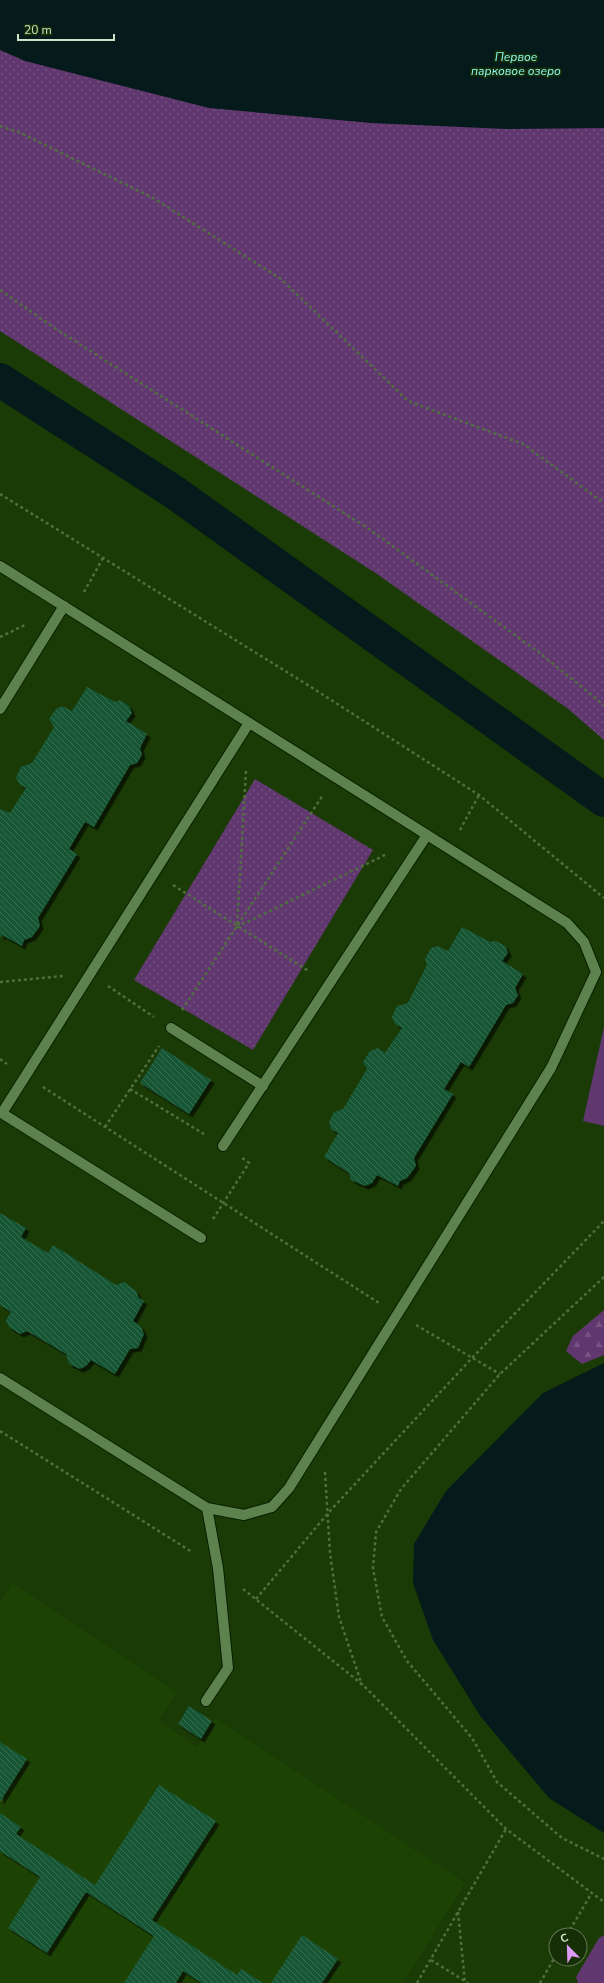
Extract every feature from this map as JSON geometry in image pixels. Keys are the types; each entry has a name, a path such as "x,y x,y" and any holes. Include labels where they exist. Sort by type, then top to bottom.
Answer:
{"lane":[{"path":"0,566 567,923 584,942 596,972 550,1068 322,1436 289,1488 272,1507 244,1515 207,1508 0,1378"},
{"path":"0,709 64,606"},
{"path":"201,1238 1,1113 249,723"},
{"path":"223,1146 427,835"},
{"path":"171,1028 263,1086"},
{"path":"206,1701 228,1668 218,1568 207,1508"}],"path":[{"path":"0,126 21,133 153,198 281,279 408,401 523,444 604,503"},
{"path":"0,290 56,329 369,529 541,654 604,705"},
{"path":"0,494 311,687 479,795 604,898"},
{"path":"72,612 103,558"},
{"path":"237,927 246,770"},
{"path":"105,1127 334,777"},
{"path":"450,850 479,795"},
{"path":"237,927 392,852"},
{"path":"154,872 237,927 329,984"},
{"path":"0,982 90,974 171,1028"},
{"path":"0,1059 398,1315 500,1374"},
{"path":"256,1599 329,1512 472,1358 604,1222"},
{"path":"604,1277 500,1374 401,1489 376,1532 373,1568 382,1617 407,1661 472,1738 497,1782 562,1838 604,1859"},
{"path":"0,1431 218,1568 363,1685 506,1829 591,1894 604,1902"},
{"path":"322,1436 329,1512 330,1553 339,1617 363,1685"},
{"path":"417,1983 506,1829"},
{"path":"572,1927 591,1894"},
{"path":"458,1912 466,1982"},
{"path":"431,1960 466,1982"},
{"path":"540,1983 549,1967"}],"shaded area":[{"path":"12,1583 177,1692 158,1721 197,1747 216,1718 465,1883 403,1983 0,1983 0,1603"}],"green space":[{"path":"0,0 604,0 604,740 567,708 377,574 0,331"},
{"path":"255,779 373,850 253,1050 134,980"},
{"path":"604,1027 604,1126 583,1121"},
{"path":"604,1310 604,1355 582,1364 566,1351 573,1336"},
{"path":"604,1935 604,1983 578,1983 576,1977 582,1967 588,1967 588,1957 599,1938"}],"water":[{"name":"Первое парковое озеро","path":"0,0 604,0 604,128 507,129 371,123 209,108 25,61 0,50"},
{"path":"604,1363 604,1833 549,1798 481,1717 433,1640 413,1583 414,1544 446,1491 543,1393"}],"building":[{"path":"87,687 115,702 120,700 129,706 132,713 126,721 147,734 140,748 142,755 137,763 130,765 94,827 85,822 69,849 77,854 38,918 40,926 32,937 24,940 22,946 2,935 0,937 0,809 10,813 26,788 19,784 16,777 21,767 32,763 54,727 49,719 56,709 62,706 72,711"},
{"path":"462,927 490,942 496,941 505,946 508,953 502,961 523,974 515,988 518,995 513,1003 506,1005 469,1067 461,1062 444,1089 453,1094 414,1158 416,1166 407,1178 400,1181 398,1186 377,1175 372,1183 365,1186 351,1180 349,1173 324,1157 338,1133 331,1129 329,1122 334,1112 343,1109 367,1069 363,1062 370,1051 378,1048 385,1053 402,1028 395,1024 392,1017 397,1006 408,1003 427,965 425,959 431,948 438,946 448,951"},
{"path":"162,1048 211,1080 189,1114 140,1083"},
{"path":"0,1213 26,1228 21,1237 48,1253 53,1245 116,1285 124,1282 136,1291 139,1298 144,1301 133,1321 141,1327 144,1334 138,1348 130,1349 115,1374 91,1360 86,1366 80,1369 69,1364 66,1354 27,1331 20,1334 9,1327 6,1320 11,1312 0,1305"},
{"path":"189,1706 212,1721 201,1739 178,1724"},
{"path":"0,1742 27,1759 0,1802"},
{"path":"159,1785 216,1821 152,1920 237,1975 241,1969 263,1983 202,1983 183,1971 176,1983 124,1983 154,1936 86,1892 47,1953 8,1928 40,1877 0,1851 0,1813 21,1827 16,1834 95,1885"},
{"path":"302,1935 338,1959 322,1983 271,1983"}],"waterway":[{"path":"0,380 174,492 604,800"}]}
